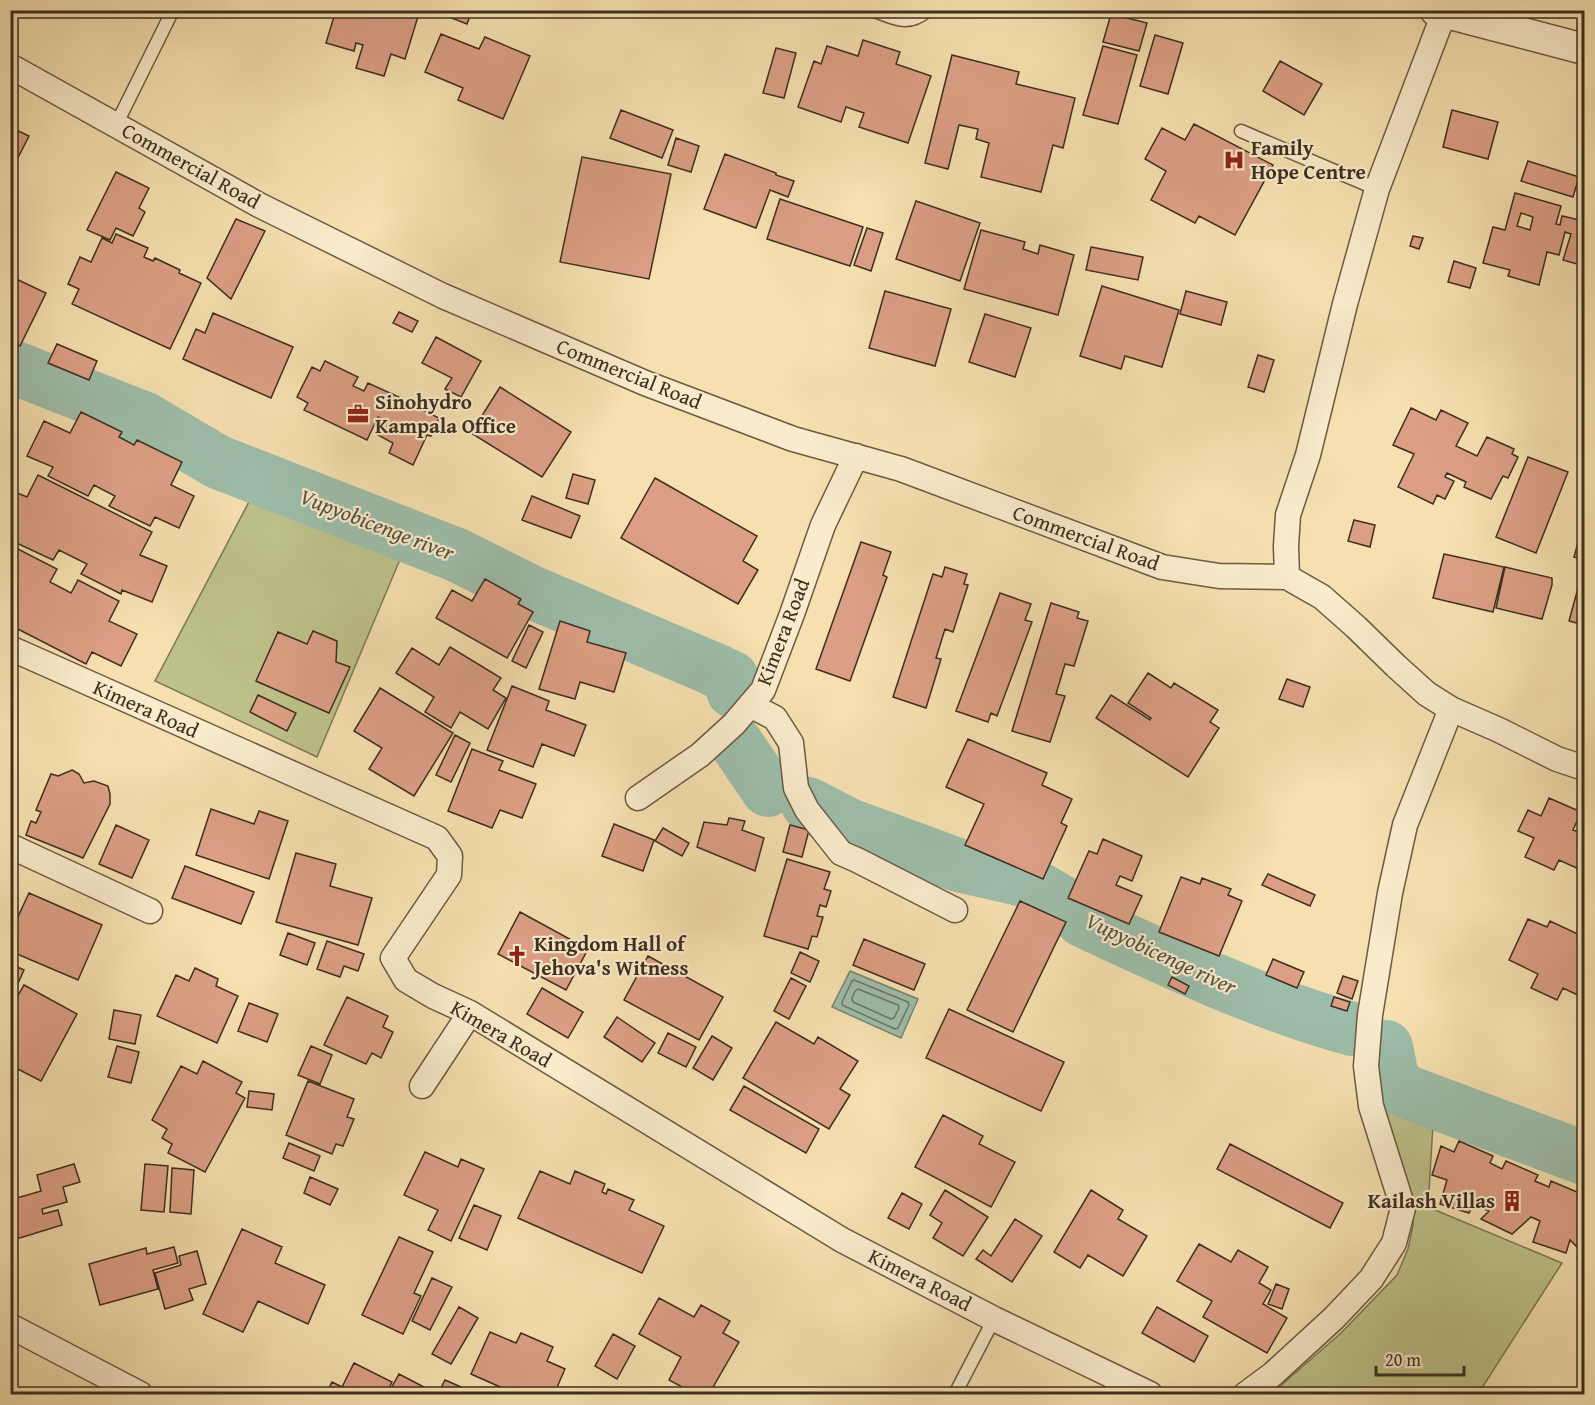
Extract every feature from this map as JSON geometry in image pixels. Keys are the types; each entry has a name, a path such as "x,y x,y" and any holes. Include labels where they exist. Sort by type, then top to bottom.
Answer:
{"street":[{"path":"1287,578 1288,515 1308,455 1344,304 1377,189 1440,12 1584,49"},
{"name":"Commercial Road","path":"10,66 259,205 443,296 645,383 793,439 901,469 1162,567 1219,576 1287,578 1322,597 1427,694 1452,709 1499,729 1557,759 1584,767"},
{"name":"Kimera Road","path":"638,798 700,755 734,724 762,690 823,525 856,456"},
{"name":"Kimera Road","path":"10,648 436,838 450,856 449,875 393,958 406,980 433,996 470,1013 842,1240 994,1319 1149,1395"},
{"path":"750,705 775,718 791,743 796,788 807,810 842,853 955,910"},
{"path":"1246,1395 1273,1374 1334,1318 1371,1279 1394,1243 1403,1208 1371,1106 1366,1066 1370,1015 1390,892 1405,825 1452,709"},
{"path":"10,846 150,911"},
{"path":"423,1086 470,1013"},
{"path":"10,1326 140,1395"}],"lane":[{"path":"116,124 173,10"},
{"path":"872,10 900,21 918,19 928,10"},
{"path":"1241,131 1377,189"},
{"path":"955,1395 994,1319"}],"green space":[{"path":"251,498 401,557 317,757 155,681"},
{"path":"1379,1090 1434,1108 1428,1207 1562,1263 1478,1394 1271,1394 1341,1333 1397,1275 1408,1249 1413,1225 1414,1202"}],"water":[{"path":"850,971 918,999 901,1038 832,1007"}],"building":[{"path":"336,10 420,10 405,59 391,54 384,76 356,68 363,45 356,43 354,51 326,43"},
{"path":"431,10 472,10 467,24"},
{"path":"1111,14 1147,23 1139,51 1103,42"},
{"path":"441,34 479,49 485,37 530,56 503,119 458,100 463,88 425,72"},
{"path":"1155,35 1183,43 1168,94 1140,86"},
{"path":"863,40 900,52 896,64 931,76 908,143 859,127 864,113 846,107 841,122 798,107 814,61 821,64 827,46 858,56"},
{"path":"1103,46 1137,55 1118,124 1083,115"},
{"path":"776,48 796,53 784,98 763,93"},
{"path":"952,55 1019,72 1016,84 1075,98 1063,148 1053,145 1041,192 981,177 989,143 976,139 978,129 959,125 948,169 925,163"},
{"path":"1280,61 1322,84 1304,115 1263,91"},
{"path":"621,110 673,130 662,158 610,138"},
{"path":"1452,110 1498,122 1488,159 1443,147"},
{"path":"1194,124 1273,165 1235,235 1199,216 1195,223 1151,200 1166,171 1145,159 1162,128 1185,140"},
{"path":"10,127 29,136 10,173"},
{"path":"676,138 699,146 691,172 668,165"},
{"path":"725,154 794,181 788,197 770,190 756,228 704,209"},
{"path":"582,157 671,174 649,279 560,262"},
{"path":"1528,161 1579,177 1573,197 1521,181"},
{"path":"116,172 149,188 139,208 145,212 133,236 116,228 110,240 87,230"},
{"path":"1515,193 1561,206 1556,224 1560,225 1562,216 1584,221 1584,266 1563,260 1571,234 1565,232 1559,255 1547,252 1539,285 1508,276 1510,270 1483,263 1493,227 1505,230","holes":["1521,213 1533,217 1530,230 1517,226"]},
{"path":"780,199 863,227 850,266 767,239"},
{"path":"916,201 980,223 960,281 896,259"},
{"path":"236,219 265,231 231,299 207,278"},
{"path":"867,228 883,233 871,271 854,265"},
{"path":"981,230 1025,242 1023,249 1038,254 1040,245 1074,255 1058,315 964,289"},
{"path":"116,234 148,248 144,257 153,261 155,258 201,283 170,349 72,304 79,289 68,284 80,257 91,262 102,238 112,243"},
{"path":"1413,236 1423,238 1419,249 1410,246"},
{"path":"1091,247 1143,257 1138,280 1086,270"},
{"path":"1454,261 1476,268 1470,288 1448,282"},
{"path":"10,276 46,293 20,346 10,342"},
{"path":"1102,286 1179,310 1162,367 1125,356 1121,369 1080,356"},
{"path":"885,291 951,309 935,366 869,348"},
{"path":"1186,291 1227,302 1221,325 1180,314"},
{"path":"399,312 418,321 412,332 393,323"},
{"path":"213,313 293,347 271,398 183,359 196,329 205,333"},
{"path":"985,314 1031,328 1015,377 969,362"},
{"path":"436,337 481,361 461,397 445,389 452,378 422,363"},
{"path":"57,344 97,361 89,380 48,363"},
{"path":"1258,355 1274,360 1264,392 1248,387"},
{"path":"325,361 358,377 353,386 364,391 368,383 399,397 395,405 400,408 404,401 439,418 431,436 427,435 413,465 389,453 393,443 376,434 384,420 378,417 367,440 304,410 308,403 297,397 312,367 320,371"},
{"path":"500,387 571,432 542,477 471,433"},
{"path":"1411,408 1436,420 1441,410 1468,423 1456,446 1477,456 1487,437 1514,449 1512,454 1518,457 1508,478 1503,476 1491,499 1464,487 1466,482 1447,473 1445,477 1454,481 1445,499 1437,495 1433,504 1398,487 1414,454 1393,445"},
{"path":"81,412 122,432 119,437 134,445 137,440 182,462 171,485 194,496 179,528 155,517 150,526 109,506 115,496 94,485 88,496 48,476 53,467 27,456 44,421 70,433"},
{"path":"1528,457 1568,472 1536,553 1496,537"},
{"path":"573,474 595,480 588,504 566,498"},
{"path":"38,475 152,532 140,555 167,566 152,602 122,590 121,594 81,574 87,564 59,550 53,560 10,540 10,490 27,497"},
{"path":"655,478 757,536 743,561 758,570 738,604 621,538"},
{"path":"532,496 580,516 571,538 522,520"},
{"path":"1354,520 1375,525 1370,547 1348,541"},
{"path":"1584,521 1584,560 1574,557"},
{"path":"861,542 891,552 883,575 887,577 850,681 816,669"},
{"path":"12,546 57,569 50,582 71,593 78,580 119,601 109,621 137,634 121,666 92,652 86,664 10,625 10,549"},
{"path":"1444,554 1504,567 1493,612 1433,598"},
{"path":"945,567 967,574 964,584 968,585 953,632 945,629 936,658 941,659 926,708 893,697 933,574 942,577"},
{"path":"1505,567 1552,578 1542,619 1496,608"},
{"path":"485,579 521,599 518,604 533,612 507,658 436,618 452,590 472,601"},
{"path":"1578,588 1584,590 1584,625 1569,621"},
{"path":"1000,593 1031,604 1025,620 1032,622 997,716 991,713 988,722 956,711"},
{"path":"1051,603 1079,612 1077,618 1088,621 1074,666 1065,664 1056,694 1065,696 1050,742 1012,731"},
{"path":"560,621 590,631 587,642 626,653 614,692 580,682 575,699 539,689"},
{"path":"529,625 543,632 526,668 512,661"},
{"path":"313,631 337,641 336,662 350,667 329,713 256,681 278,632 307,644"},
{"path":"450,647 501,678 493,690 506,698 488,729 460,712 451,728 425,712 434,697 396,673 412,648 439,665"},
{"path":"1148,673 1171,688 1174,683 1218,710 1210,722 1219,728 1188,777 1096,718 1111,695 1150,720 1151,718 1128,703"},
{"path":"1287,679 1310,687 1303,707 1279,699"},
{"path":"512,686 549,701 546,710 586,725 574,756 542,744 533,767 487,750"},
{"path":"380,688 453,733 414,796 369,769 382,748 354,731"},
{"path":"258,695 296,713 287,731 250,712"},
{"path":"455,735 470,743 451,782 436,775"},
{"path":"968,739 1047,773 1042,785 1072,799 1061,823 1067,826 1043,879 965,845 984,804 946,787"},
{"path":"472,749 503,761 499,770 536,784 522,818 500,810 492,828 448,811"},
{"path":"72,770 79,774 84,783 94,781 108,786 110,794 110,804 83,858 26,835 31,821 36,823 41,812 36,810 51,774 58,776"},
{"path":"1549,798 1581,812 1573,830 1584,834 1584,861 1581,870 1559,860 1554,870 1525,857 1534,838 1518,831 1528,810 1541,816"},
{"path":"211,809 254,824 259,811 288,821 269,879 196,855"},
{"path":"729,818 745,821 742,830 764,838 755,871 697,847 704,822 727,825"},
{"path":"614,824 654,840 643,871 602,856"},
{"path":"116,825 149,840 132,878 99,864"},
{"path":"790,825 809,830 802,857 783,852"},
{"path":"663,828 689,843 682,856 655,841"},
{"path":"1103,839 1142,856 1132,881 1120,876 1116,885 1142,896 1129,924 1068,898 1089,851 1097,854"},
{"path":"296,853 336,864 330,886 372,898 358,945 276,922"},
{"path":"787,859 830,872 824,889 831,891 826,907 820,905 817,916 823,917 817,937 812,936 808,949 764,936"},
{"path":"185,866 254,892 241,924 172,898"},
{"path":"1268,874 1315,895 1310,906 1262,885"},
{"path":"1181,877 1200,884 1202,878 1231,889 1228,895 1242,901 1219,956 1159,932"},
{"path":"29,893 102,925 78,980 10,951 10,934"},
{"path":"1020,901 1066,922 1013,1032 967,1010"},
{"path":"520,912 588,949 566,990 498,954"},
{"path":"1528,919 1547,927 1550,921 1584,937 1584,998 1563,988 1557,1000 1531,988 1538,974 1509,960"},
{"path":"288,933 315,943 307,965 280,955"},
{"path":"864,939 925,964 914,990 853,965"},
{"path":"327,941 364,954 358,971 344,966 340,977 317,969"},
{"path":"800,952 819,961 810,982 791,973"},
{"path":"648,956 723,997 699,1040 624,1000"},
{"path":"1273,959 1304,972 1297,988 1266,975"},
{"path":"10,964 24,970 15,990 10,988"},
{"path":"195,968 218,979 216,986 238,996 217,1043 157,1016 176,975 189,981"},
{"path":"1343,976 1358,981 1352,999 1337,993"},
{"path":"1172,977 1189,986 1185,994 1168,985"},
{"path":"791,978 806,986 789,1019 774,1011"},
{"path":"24,985 77,1014 41,1081 10,1065 10,1009"},
{"path":"542,988 583,1012 568,1038 527,1014"},
{"path":"347,997 388,1016 383,1027 393,1032 381,1058 372,1053 366,1064 324,1045"},
{"path":"1334,997 1350,1002 1347,1011 1331,1006"},
{"path":"249,1003 278,1014 267,1042 238,1031"},
{"path":"949,1009 1064,1062 1041,1111 926,1058"},
{"path":"114,1010 141,1015 135,1044 109,1039"},
{"path":"617,1017 655,1043 642,1062 604,1037"},
{"path":"776,1022 814,1044 818,1037 858,1061 840,1089 850,1095 829,1129 743,1078"},
{"path":"668,1033 696,1047 686,1067 658,1053"},
{"path":"712,1036 732,1048 713,1080 693,1068"},
{"path":"117,1046 139,1052 131,1083 108,1077"},
{"path":"311,1046 332,1055 320,1084 298,1075"},
{"path":"203,1061 242,1082 236,1093 245,1098 205,1172 168,1153 172,1144 162,1138 167,1129 152,1120 181,1066 197,1074"},
{"path":"308,1081 354,1099 347,1117 354,1119 343,1146 336,1144 332,1154 286,1135"},
{"path":"744,1086 819,1129 806,1153 730,1110"},
{"path":"249,1091 274,1094 272,1110 247,1107"},
{"path":"943,1115 983,1136 979,1144 1015,1162 991,1207 915,1167"},
{"name":"Kailash Villas","path":"1459,1141 1493,1156 1490,1163 1502,1169 1506,1161 1538,1175 1535,1181 1549,1187 1551,1181 1584,1195 1582,1201 1584,1202 1584,1261 1577,1258 1581,1251 1570,1240 1566,1253 1533,1242 1540,1221 1531,1217 1512,1234 1481,1219 1489,1211 1473,1204 1469,1213 1440,1204 1447,1180 1432,1175 1441,1146 1454,1152"},
{"path":"289,1143 320,1156 314,1171 283,1158"},
{"path":"1230,1144 1343,1203 1330,1228 1217,1169"},
{"path":"425,1152 458,1167 461,1159 484,1169 451,1241 428,1230 438,1210 404,1195"},
{"path":"74,1164 80,1182 63,1187 67,1202 42,1209 43,1214 58,1210 62,1225 10,1241 10,1200 41,1191 37,1175"},
{"path":"145,1164 168,1166 164,1212 141,1210"},
{"path":"172,1168 194,1170 191,1214 170,1212"},
{"path":"540,1171 570,1184 575,1171 605,1184 602,1192 606,1194 608,1189 634,1200 629,1210 664,1226 642,1273 518,1218"},
{"path":"310,1177 338,1189 330,1205 304,1193"},
{"path":"945,1190 988,1217 963,1256 933,1238 942,1223 930,1215"},
{"path":"1091,1190 1123,1210 1118,1219 1147,1236 1123,1276 1088,1255 1080,1268 1054,1252"},
{"path":"902,1193 922,1204 909,1229 888,1218"},
{"path":"474,1205 501,1216 487,1250 459,1238"},
{"path":"1015,1219 1042,1236 1012,1282 976,1259 983,1250 991,1256"},
{"path":"242,1229 282,1247 275,1263 325,1285 308,1324 258,1301 243,1332 203,1314"},
{"path":"399,1237 433,1252 414,1293 421,1296 403,1334 362,1315"},
{"path":"1199,1244 1231,1262 1238,1250 1268,1267 1259,1283 1271,1290 1263,1304 1287,1318 1267,1353 1203,1317 1212,1301 1177,1281"},
{"path":"174,1247 178,1263 153,1270 158,1289 100,1305 89,1264 146,1248 147,1254"},
{"path":"197,1251 206,1284 189,1289 193,1300 165,1309 155,1273 181,1265 179,1256"},
{"path":"432,1278 452,1287 430,1330 412,1321"},
{"path":"1276,1284 1289,1289 1282,1309 1268,1304"},
{"path":"659,1298 694,1317 701,1305 730,1321 723,1333 739,1342 709,1394 695,1394 669,1380 681,1357 639,1334"},
{"path":"459,1307 478,1318 451,1364 432,1354"},
{"path":"1157,1307 1208,1336 1194,1362 1142,1333"},
{"path":"490,1332 516,1343 521,1333 553,1347 547,1361 565,1369 554,1394 516,1394 471,1374"},
{"path":"613,1334 635,1346 617,1379 595,1366"},
{"path":"354,1363 392,1382 386,1394 326,1394 332,1382 342,1387"},
{"path":"399,1374 424,1387 420,1394 388,1394"},
{"path":"445,1380 477,1394 438,1394"}],"waterway":[{"name":"Vupyobicenge river","path":"10,366 145,419 218,462 457,555 531,592 711,668 732,678 733,691"},
{"name":"Vupyobicenge river","path":"736,743 768,790"},
{"name":"Vupyobicenge river","path":"808,804 849,825 958,865 1024,880 1070,907 1082,920 1148,951 1248,994 1352,1029"},
{"name":"Vupyobicenge river","path":"1386,1047 1392,1077 1402,1090 1584,1158"}],"place":[{"name":"Family Hope Centre","path":"1234,160"},
{"name":"Sinohydro Kampala Office","path":"358,414"},
{"name":"Kingdom Hall of Jehova's Witness","path":"517,956"},
{"name":"Kailash Villas","path":"1512,1201"}]}
